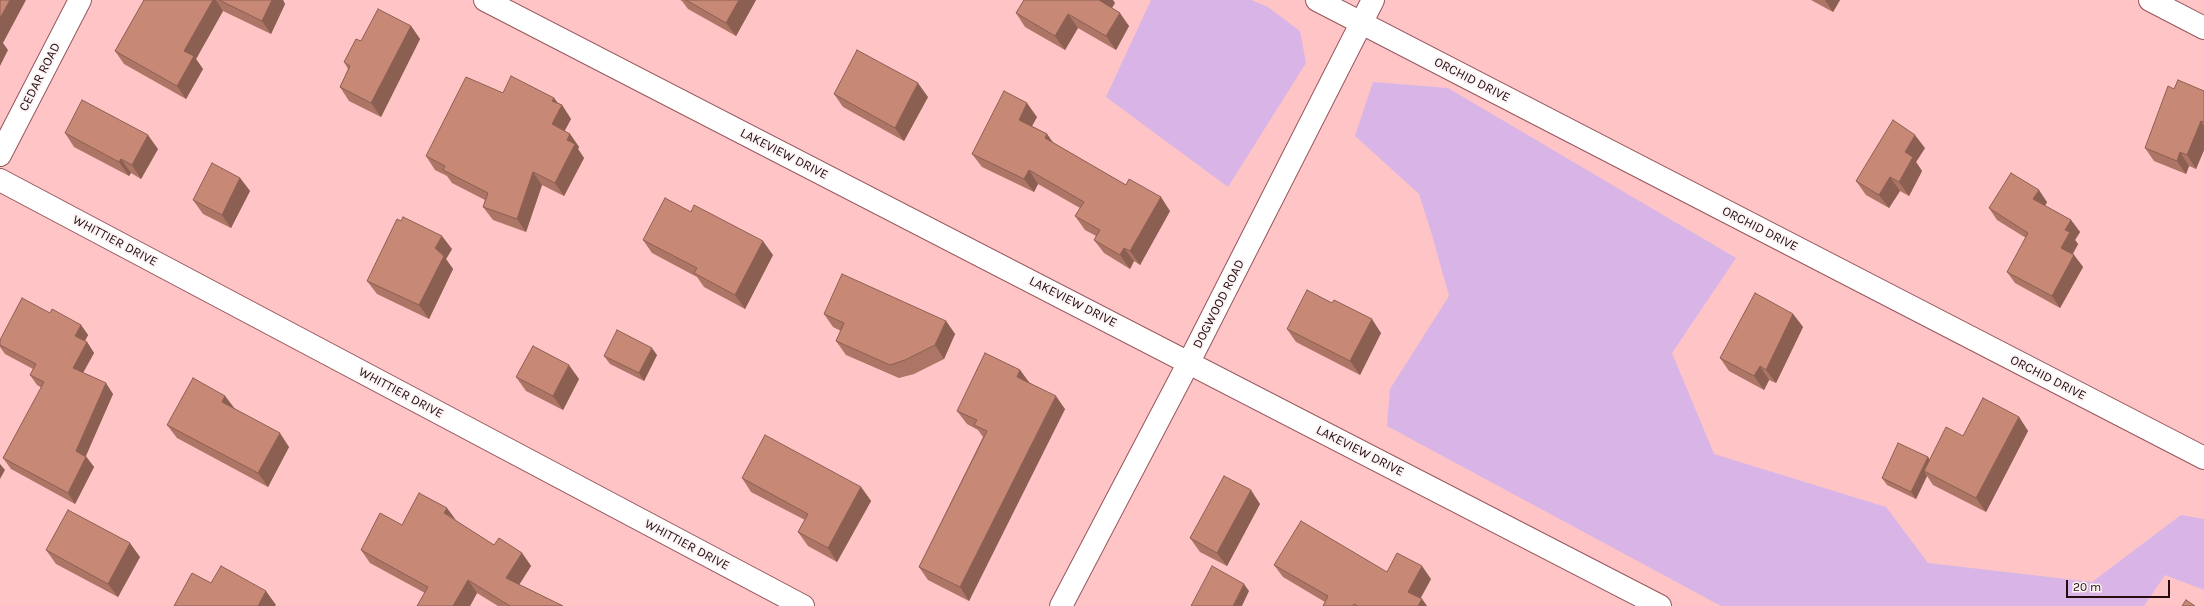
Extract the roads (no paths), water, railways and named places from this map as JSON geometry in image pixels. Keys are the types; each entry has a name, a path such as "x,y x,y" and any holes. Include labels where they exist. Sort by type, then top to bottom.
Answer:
{"street":[{"name":"CEDAR ROAD","path":"0,155 80,0"},
{"name":"LAKEVIEW DRIVE","path":"485,0 1660,606"},
{"name":"ORCHID DRIVE","path":"1317,0 2204,458"},
{"name":"DOGWOOD ROAD","path":"1061,606 1189,362 1373,0"},
{"path":"2150,0 2204,28"},
{"name":"WHITTIER DRIVE","path":"0,180 802,606"}]}
